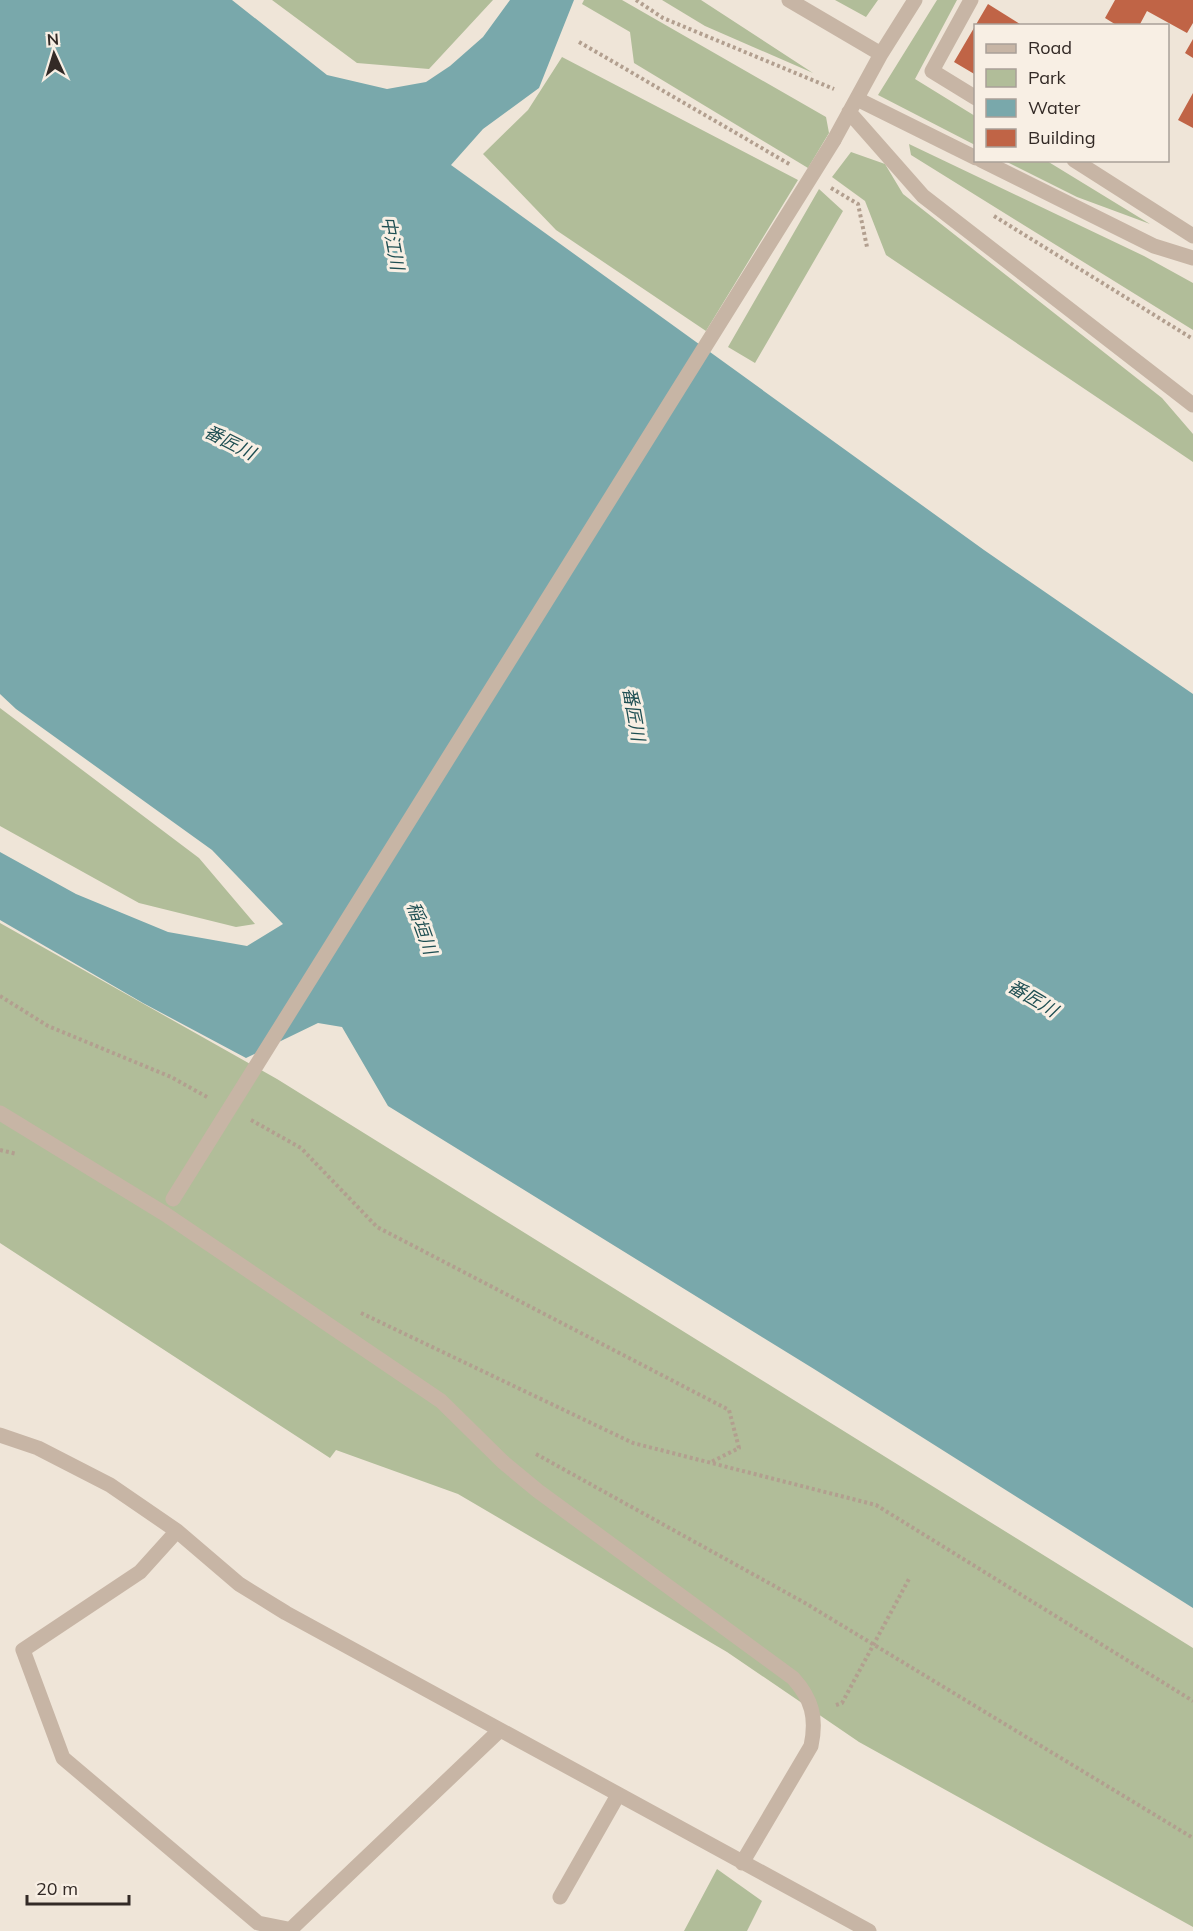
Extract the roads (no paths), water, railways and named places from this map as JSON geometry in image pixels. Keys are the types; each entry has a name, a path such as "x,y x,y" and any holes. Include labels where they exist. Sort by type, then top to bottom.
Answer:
{"street":[{"path":"789,0 881,54"},
{"path":"165,1214 834,140 881,54 915,0"},
{"path":"970,0 932,70 974,97"},
{"path":"853,105 974,158"},
{"path":"853,105 923,196 1193,405"},
{"path":"985,162 1154,246 1193,258"},
{"path":"1077,162 1193,236"},
{"path":"0,1113 165,1214 441,1401 503,1462 538,1491 793,1678 805,1691 814,1716 811,1746 742,1863"},
{"path":"0,1435 38,1448 77,1466 177,1531 239,1584 286,1613 868,1931"},
{"path":"177,1531 140,1572 23,1650 63,1758 258,1923 288,1930 499,1731"},
{"path":"560,1898 618,1795"}],"water":[{"path":"0,0 232,0 327,75 387,89 426,82 450,66 483,37 510,0 574,0 539,88 483,129 451,165 984,550 1193,694 1193,1608 814,1369 388,1106 342,1027 318,1023 246,1058 143,1003 0,920 0,852 76,894 168,932 247,946 283,924 212,850 16,709 0,694"}],"water label":[{"name":"中江川","path":"393,243"},
{"name":"番匠川","path":"230,442"},
{"name":"番匠川","path":"634,714"},
{"name":"稲垣川","path":"422,928"},
{"name":"番匠川","path":"1033,998"}]}
